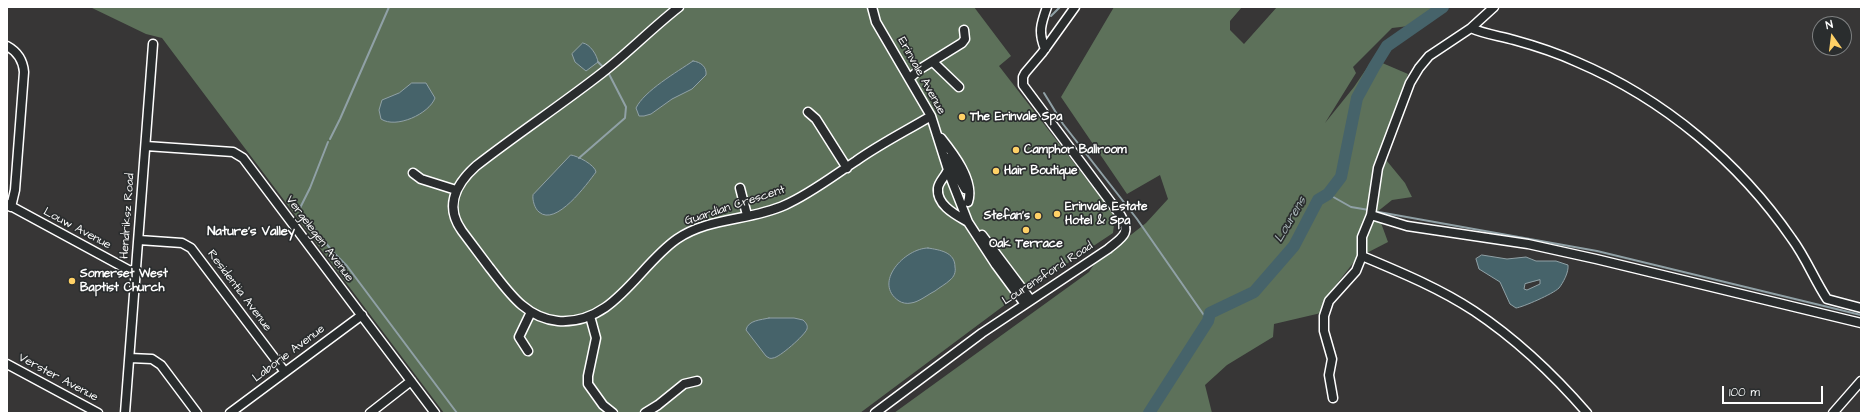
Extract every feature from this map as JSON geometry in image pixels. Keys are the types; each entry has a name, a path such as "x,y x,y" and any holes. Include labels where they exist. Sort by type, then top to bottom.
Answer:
{"street":[{"path":"413,173 421,179 456,190 464,177 476,166 600,75 632,49 646,34 678,7"},
{"name":"Erinvale Avenue","path":"872,7 876,22 931,116 948,169 968,221 996,265 1027,301"},
{"path":"1045,49 1040,33 1042,20 1047,7"},
{"name":"Lourensford Road","path":"875,413 1027,301 1108,249 1120,239 1126,231 1124,221 1121,216 1023,85 1023,77 1032,67 1075,7"},
{"path":"1333,398 1329,375 1332,359 1324,331 1324,316 1329,301 1356,271 1362,256 1362,237 1371,215 1378,168 1410,83 1419,68 1429,56 1471,28 1494,7"},
{"path":"1471,28 1537,46 1578,62 1618,82 1674,117 1723,158 1768,206 1794,240 1827,299 1861,308"},
{"path":"910,78 964,42 964,30"},
{"name":"Hendriksz Road","path":"125,413 153,44"},
{"path":"7,46 14,50 22,60 24,72 16,170 9,206"},
{"path":"933,62 959,87"},
{"path":"808,112 816,119 847,168"},
{"name":"Guardian Crescent","path":"456,190 454,207 459,227 513,298 531,312 558,321 573,320 590,316 604,308 630,287 658,256 678,238 698,228 784,206 833,178 868,153 931,116"},
{"path":"936,133 962,168 970,190 968,202 968,221 948,210 939,194 938,187 948,169"},
{"name":"Vergelegen Avenue","path":"146,146 232,152 243,158 435,413"},
{"path":"942,151 962,182 968,202"},
{"path":"740,188 747,216"},
{"name":"Louw Avenue","path":"9,206 136,274"},
{"path":"1371,215 1407,226 1528,244 1861,323"},
{"name":"Residentia Avenue","path":"139,240 182,243 192,248 285,372"},
{"path":"1362,256 1410,276 1474,312 1548,371 1587,413"},
{"path":"528,352 519,337 531,312"},
{"name":"Laborie Avenue","path":"230,413 362,315"},
{"path":"590,316 596,338 588,376 588,384 602,405 613,413"},
{"path":"130,358 152,360 162,365 198,413"},
{"name":"Verster Avenue","path":"7,364 98,413"},
{"path":"370,413 412,381"},
{"path":"645,413 652,410 684,384 697,381"},
{"path":"1833,413 1861,382"}],"green space":[{"path":"90,7 974,7 1011,56 999,66 1115,216 1113,233 1006,304 860,413 444,413 162,38 146,34"},
{"path":"1114,7 1242,7 1230,21 1230,30 1244,44 1277,7 1434,7 1409,26 1392,28 1353,67 1356,73 1325,123 1354,87 1373,59 1408,74 1382,155 1405,183 1412,197 1392,200 1377,212 1388,242 1357,258 1332,290 1321,313 1274,324 1273,337 1227,365 1205,385 1212,413 894,413 1089,272 1095,263 1146,223 1168,199 1160,175 1127,194 1061,97"}],"water":[{"path":"583,43 588,45 593,50 598,62 586,71 575,62 572,54"},
{"path":"693,61 699,62 703,65 706,70 706,75 692,89 672,99 651,114 639,116 636,108 646,95"},
{"path":"412,83 426,83 435,98 432,104 419,114 403,121 387,122 381,119 379,110 382,100 399,93"},
{"path":"571,155 586,161 595,169 596,172 578,194 562,209 554,214 546,215 539,212 534,204 533,195"},
{"path":"928,248 950,255 954,262 954,276 945,284 920,300 909,303 900,302 892,294 889,285 890,276 902,260 910,254"},
{"path":"1482,255 1507,259 1526,257 1536,261 1556,261 1568,265 1568,268 1564,280 1556,291 1538,300 1516,308 1510,304 1500,282 1479,269 1476,259","holes":["1540,280 1540,284 1527,290 1524,289 1525,284"]},
{"path":"769,318 794,318 803,320 807,326 807,329 802,336 792,346 776,357 771,358 766,356 746,330 752,322"}],"waterway":[{"path":"330,139 389,7"},
{"path":"1051,16 1060,7"},
{"name":"Lourens","path":"1149,413 1208,321 1210,313 1254,292 1294,246 1318,200 1328,194 1341,177 1357,98 1387,46 1443,7"},
{"path":"598,62 604,68"},
{"path":"579,158 625,118 626,107 609,74"},
{"path":"1044,93 1063,124 1137,219 1208,321"},
{"path":"328,142 310,188 299,210 333,252 347,266 457,413"},
{"path":"1328,194 1351,207 1369,210"},
{"path":"1373,211 1597,251 1861,315"}],"place":[{"name":"The Erinvale Spa","path":"962,117"},
{"name":"Camphor Ballroom","path":"1016,150"},
{"name":"Hair Boutique","path":"996,171"},
{"name":"Erinvale Estate Hotel & Spa","path":"1057,214"},
{"name":"Stefan's","path":"1038,216"},
{"name":"Oak Terrace","path":"1026,230"},
{"name":"Somerset West Baptist Church","path":"72,281"}],"district":[{"name":"Nature's Valley","path":"251,232"}]}
